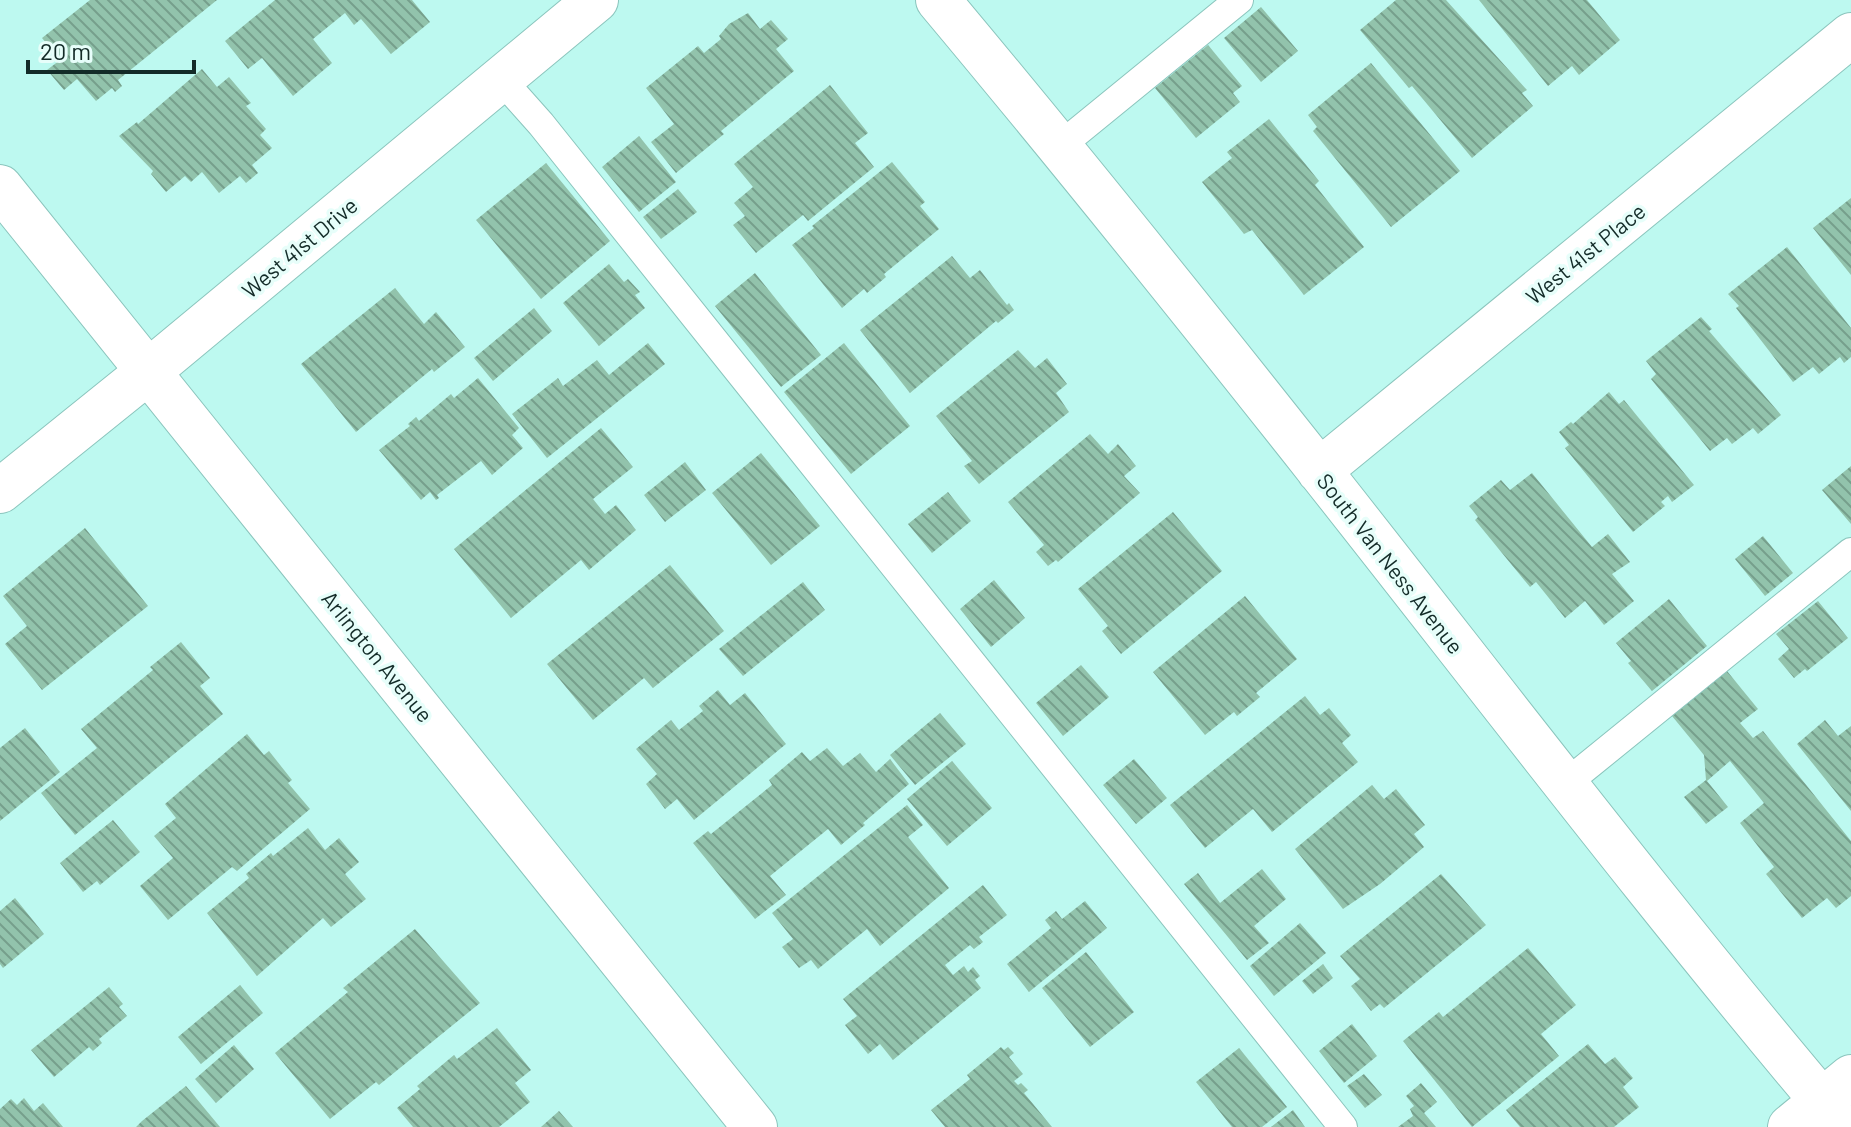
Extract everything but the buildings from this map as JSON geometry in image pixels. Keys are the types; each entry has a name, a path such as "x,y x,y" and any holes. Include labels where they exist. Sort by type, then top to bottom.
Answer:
{"street":[{"name":"West 41st Drive","path":"0,491 596,0"},
{"name":"South Van Ness Avenue","path":"938,0 1060,146 1564,785 1827,1108"},
{"name":"West 41st Place","path":"1319,471 1851,35"},
{"name":"Arlington Avenue","path":"0,187 755,1127"}],"lane":[{"path":"1060,146 1239,0"},
{"path":"501,79 561,149 1343,1127"},
{"path":"1564,785 1851,552"}]}
